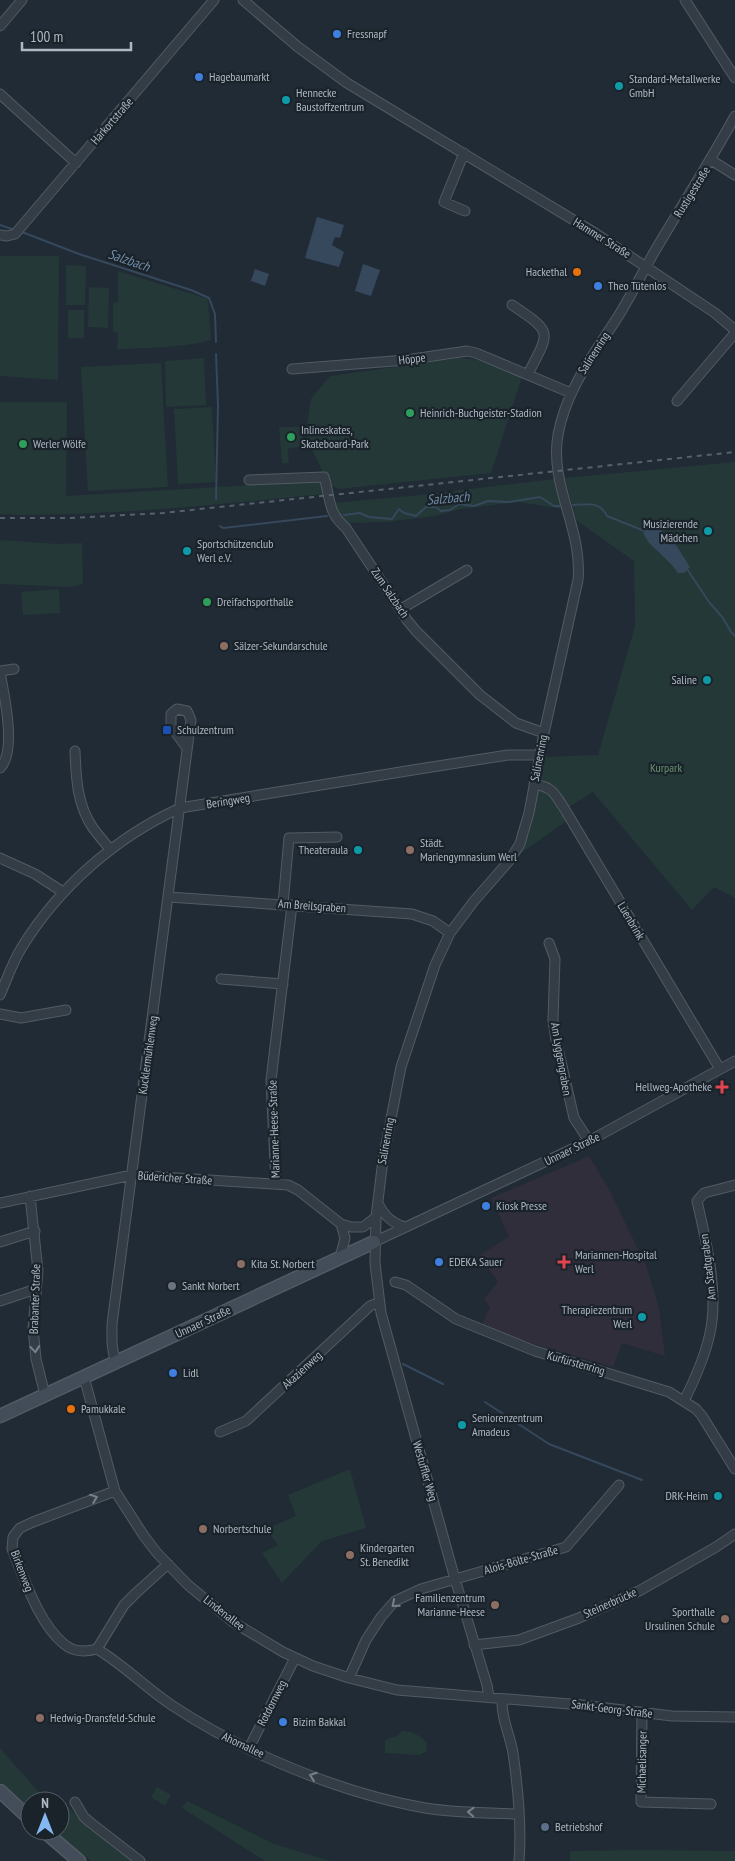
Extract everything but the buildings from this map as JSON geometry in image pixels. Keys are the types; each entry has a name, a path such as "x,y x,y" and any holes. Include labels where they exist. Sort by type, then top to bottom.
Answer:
{"street":[{"path":"0,26 22,0"},
{"name":"Harkortstraße","path":"0,235 7,236 18,230 214,0"},
{"name":"Hammer Straße","path":"243,0 298,47 334,74 596,233 715,313 735,332"},
{"path":"685,0 735,78"},
{"path":"0,94 76,163"},
{"name":"Rustigestraße","path":"648,267 735,116"},
{"path":"464,153 444,202 465,211"},
{"path":"711,160 735,175"},
{"name":"Salinenring","path":"374,1242 383,1160 401,1067 435,965 450,933 474,901 509,861 520,844 529,813 539,755 578,580 579,567 571,521 560,486 556,455 558,434 571,393 579,377 648,267"},
{"path":"512,305 544,330 545,341 528,374"},
{"path":"677,401 735,332"},
{"name":"Höppe","path":"292,369 406,360 467,351 528,374 571,393"},
{"name":"Zum Salzbach","path":"249,480 324,477 331,508 336,519 346,528 416,630 480,695 516,723 544,732"},
{"path":"401,609 467,570"},
{"path":"0,768 7,758 8,730 0,672 14,669"},
{"name":"Kucklermühlenweg","path":"116,1362 111,1343 112,1324 187,748"},
{"path":"75,751 76,780 82,805 92,827 110,849"},
{"name":"Beringweg","path":"0,995 21,948 40,920 63,892 110,849 160,817 180,808 449,764 517,754 539,755"},
{"name":"Lüenbrink","path":"534,784 547,786 551,789 720,1069"},
{"name":"Marianne-Heese-Straße","path":"276,1184 271,1080 283,984 289,838 337,837"},
{"path":"0,858 35,874 63,892"},
{"name":"Am Breilsgraben","path":"169,897 412,914 433,921 450,933"},
{"name":"Am Lyggengraben","path":"549,944 555,959 553,1020 556,1040 574,1118 589,1141"},
{"path":"221,980 283,984"},
{"path":"0,1014 21,1018 66,1010"},
{"name":"Unnaer Straße","path":"0,1416 589,1141 735,1061"},
{"name":"Büdericher Straße","path":"0,1203 132,1175 288,1185 298,1190 341,1224"},
{"name":"Am Stadtgraben","path":"684,1401 698,1374 711,1333 713,1310 711,1278 697,1201 704,1194 735,1185"},
{"name":"Brabanter Straße","path":"30,1196 38,1271 33,1328 35,1351 45,1395"},
{"path":"378,1202 385,1215 392,1221 405,1227"},
{"path":"340,1258 345,1238 341,1224 363,1227 376,1217"},
{"path":"0,1242 35,1231"},
{"name":"Westuffler Weg","path":"374,1242 379,1302 489,1697"},
{"name":"Kurfürstenring","path":"395,1282 406,1285 456,1319 476,1328 535,1351 669,1392 696,1409 735,1469"},
{"path":"0,1301 36,1289"},
{"name":"Akazienweg","path":"220,1432 246,1421 370,1306 379,1302"},
{"name":"Lindenallee","path":"84,1377 115,1491 144,1536 168,1564 188,1585 233,1622 295,1658 349,1678 396,1690 489,1697"},
{"name":"Alois-Bölte-Straße","path":"349,1678 366,1640 381,1617 395,1602 421,1589 566,1547 619,1485"},
{"name":"Birkenweg","path":"97,1649 82,1651 72,1649 63,1644 47,1624 34,1601 12,1548 13,1538 20,1528 33,1522 115,1491"},
{"name":"Steinerbrücke","path":"474,1645 519,1640 579,1618 639,1591 735,1534"},
{"path":"97,1649 124,1605 168,1564"},
{"name":"Ahornallee","path":"97,1649 172,1705 210,1729 301,1772 339,1786 424,1808 519,1814"},
{"name":"Rotdornweg","path":"249,1748 295,1658"},
{"name":"Sankt-Georg-Straße","path":"489,1697 582,1705 672,1716 735,1717"},
{"path":"502,1699 503,1713 512,1750 519,1814 520,1861"},
{"name":"Michaelisanger","path":"642,1712 641,1802 711,1804"},
{"path":"0,1791 20,1809"},
{"path":"75,1802 91,1823 140,1861"},
{"path":"56,1841 80,1861"}],"shaded area":[{"name":"Mariannen-Hospital Werl","path":"589,1156 609,1189 647,1268 659,1308 665,1356 622,1343 613,1367 514,1338 482,1324 490,1307 484,1299 498,1282 480,1255 509,1236 491,1198"}],"green space":[{"path":"0,256 59,256 58,380 0,376"},
{"path":"66,265 86,266 85,305 66,305"},
{"path":"118,271 208,299 211,340 177,346 117,349 118,333 113,332 113,303 118,302"},
{"path":"89,287 109,288 108,328 88,327"},
{"path":"68,310 84,310 84,338 68,338"},
{"path":"204,358 206,405 166,407 165,361"},
{"name":"Heinrich-Buchgeister-Stadion","path":"459,358 482,360 522,377 491,473 339,489 329,485 307,439 307,426 311,399 330,376"},
{"path":"161,363 168,487 88,491 81,367"},
{"path":"0,402 67,402 66,496 318,481 323,486 325,494 115,512 43,515 0,514"},
{"path":"212,407 216,482 178,484 174,409"},
{"name":"Inlineskates, Skateboard-Park","path":"279,427 303,427 303,447 288,448 289,463 282,463"},
{"name":"Kurpark","path":"735,462 735,898 714,887 692,910 593,792 569,807 553,784 543,782 540,779 544,757 598,755 635,626 634,561 576,520 565,478"},
{"path":"555,479 563,509 518,502 460,509 435,516 386,522 348,523 339,514 333,503 420,495"},
{"path":"0,540 57,544 82,543 83,584 70,587 0,584"},
{"path":"59,589 60,613 23,615 21,592"},
{"path":"545,789 568,820 517,856 535,793"},
{"path":"350,1469 366,1528 322,1541 282,1583 262,1553 278,1545 266,1529 296,1516 288,1495"},
{"path":"402,1731 421,1737 426,1742 427,1751 419,1755 385,1753 385,1741 397,1736"},
{"path":"0,1748 38,1791 20,1791 20,1801 0,1782"},
{"path":"157,1787 171,1795 165,1806 151,1797"},
{"path":"187,1801 274,1844 330,1861 265,1861 182,1808"},
{"path":"70,1809 135,1861 91,1861 67,1841 70,1841"},
{"path":"570,1851 735,1851 735,1861 570,1861"}],"water":[{"path":"317,217 344,225 340,238 335,237 332,245 344,252 339,267 305,258"},
{"path":"363,264 380,270 371,296 355,291"},
{"path":"255,269 269,274 265,286 251,281"},
{"path":"651,526 658,526 676,545 690,567 684,573 678,573 649,543 643,533"}],"waterway":[{"name":"Salzbach","path":"0,225 15,230"},
{"name":"Salzbach","path":"22,232 79,254 191,290 209,298 215,314 216,342"},
{"name":"Salzbach","path":"216,354 218,406 216,499"},
{"name":"Salzbach","path":"344,515 360,513 369,517 392,519 399,509 404,513 416,516 426,507 436,507 441,511 450,510 459,504 474,506 488,501 509,502 540,497 554,506 560,506"},
{"name":"Salzbach","path":"573,505 592,504 601,508 607,516 647,532"},
{"name":"Salzbach","path":"220,526 223,528 327,516"},
{"name":"Salzbach","path":"687,569 735,636"},
{"path":"403,1364 443,1384"},
{"path":"485,1402 549,1444 642,1480"}],"railway":[{"path":"0,518 71,518 163,513 735,452"}],"place":[{"name":"Fressnapf","path":"337,34"},
{"name":"Hagebaumarkt","path":"199,77"},
{"name":"Standard-Metallwerke GmbH","path":"619,86"},
{"name":"Hennecke Baustoffzentrum","path":"286,100"},
{"name":"Hackethal","path":"577,272"},
{"name":"Theo Tütenlos","path":"598,286"},
{"name":"Heinrich-Buchgeister-Stadion","path":"410,413"},
{"name":"Inlineskates, Skateboard-Park","path":"291,437"},
{"name":"Werler Wölfe","path":"23,444"},
{"name":"Musizierende Mädchen","path":"708,531"},
{"name":"Sportschützenclub Werl e.V.","path":"187,551"},
{"name":"Dreifachsporthalle","path":"207,602"},
{"name":"Sälzer-Sekundarschule","path":"224,646"},
{"name":"Saline","path":"707,680"},
{"name":"Schulzentrum","path":"167,730"},
{"name":"Theateraula","path":"358,850"},
{"name":"Städt. Mariengymnasium Werl","path":"410,850"},
{"name":"Hellweg-Apotheke","path":"722,1087"},
{"name":"Kiosk Presse","path":"486,1206"},
{"name":"EDEKA Sauer","path":"439,1262"},
{"name":"Mariannen-Hospital Werl","path":"564,1262"},
{"name":"Kita St. Norbert","path":"241,1264"},
{"name":"Sankt Norbert","path":"172,1286"},
{"name":"Therapiezentrum Werl","path":"642,1317"},
{"name":"Lidl","path":"173,1373"},
{"name":"Pamukkale","path":"71,1409"},
{"name":"Seniorenzentrum Amadeus","path":"462,1425"},
{"name":"DRK-Heim","path":"718,1496"},
{"name":"Norbertschule","path":"203,1529"},
{"name":"Kindergarten St. Benedikt","path":"350,1555"},
{"name":"Familienzentrum Marianne-Heese","path":"495,1605"},
{"name":"Sporthalle Ursulinen Schule","path":"725,1619"},
{"name":"Hedwig-Dransfeld-Schule","path":"40,1718"},
{"name":"Bizim Bakkal","path":"283,1722"},
{"name":"Betriebshof","path":"545,1827"}]}
